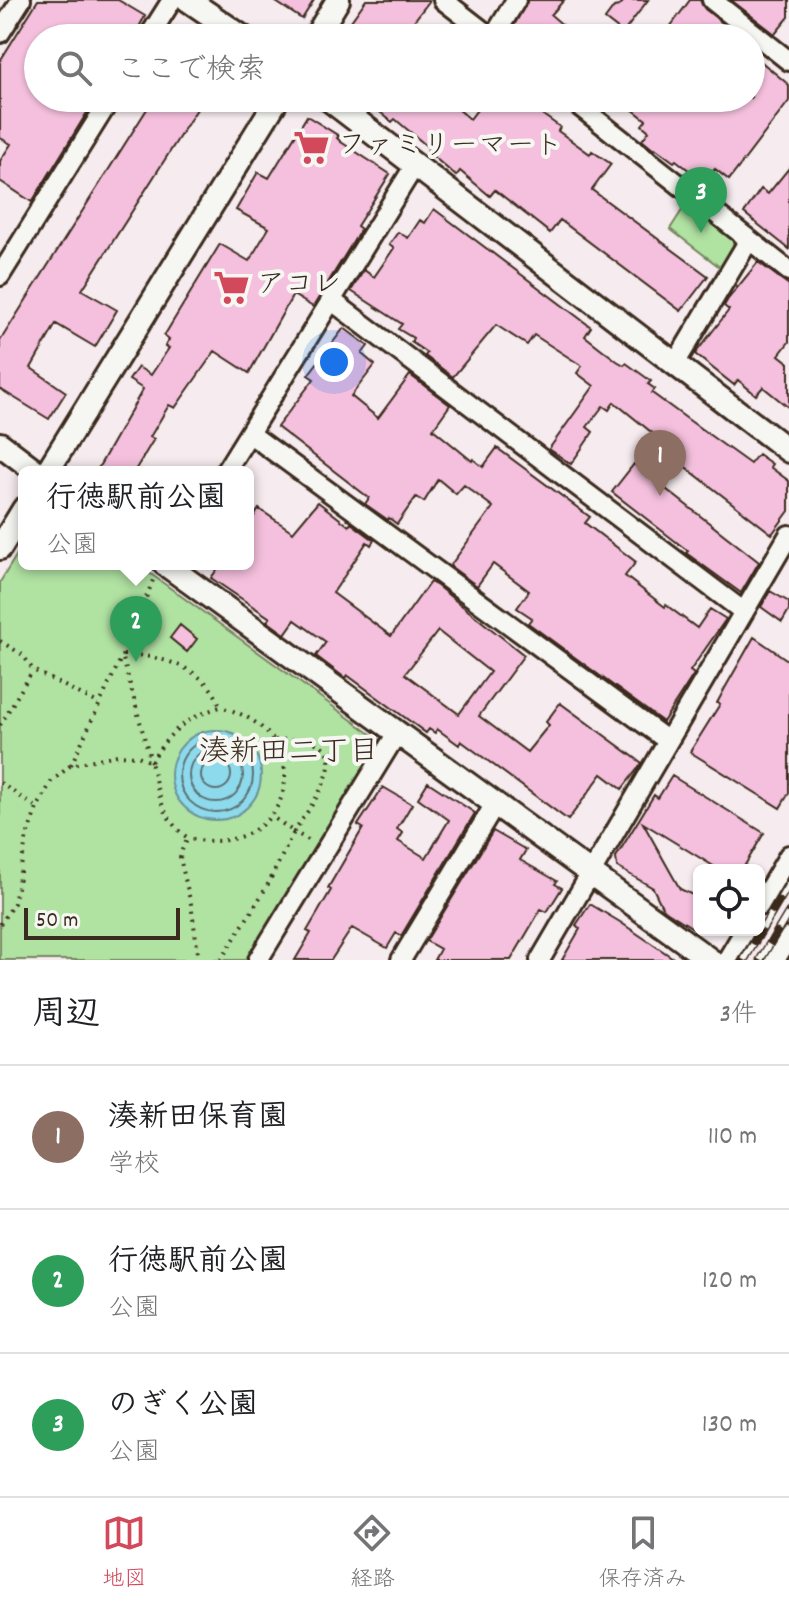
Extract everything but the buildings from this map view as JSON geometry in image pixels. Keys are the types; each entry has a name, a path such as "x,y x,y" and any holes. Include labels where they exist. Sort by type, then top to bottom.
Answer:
{"street":[{"path":"0,33 21,0"},
{"path":"157,24 172,0"},
{"path":"188,0 223,24"},
{"path":"323,24 338,0"},
{"path":"443,0 475,24"},
{"path":"501,24 516,0"},
{"path":"712,0 742,24"},
{"path":"765,42 789,61"},
{"path":"0,276 102,112"},
{"path":"51,466 269,112"},
{"path":"345,112 789,451"},
{"path":"587,112 749,240 787,266"},
{"path":"229,466 415,165"},
{"path":"675,364 749,240"},
{"path":"331,300 744,612"},
{"path":"249,433 668,741"},
{"path":"0,444 29,466"},
{"path":"0,548 18,519"},
{"path":"540,960 789,535"},
{"path":"168,570 710,960"},
{"path":"258,960 397,733"},
{"path":"401,960 495,804"},
{"path":"765,896 789,855"},
{"path":"727,960 741,936"},
{"path":"775,960 789,937"}],"path":[{"path":"0,924 14,903 27,836 37,808 51,782 71,765 163,570"},
{"path":"0,641 23,655 33,670 98,703"},
{"path":"122,655 138,655 177,665 195,674 212,690 220,707"},
{"path":"122,655 162,808 178,831 188,838 217,843 232,841 257,830 271,816 285,782 285,769 275,740 250,718 220,707 183,722 151,762"},
{"path":"0,725 33,670"},
{"path":"221,960 326,781 330,763 323,747 314,742 275,740"},
{"path":"71,765 117,755 138,756 151,762"},
{"path":"0,783 37,808"},
{"path":"271,816 294,832"},
{"path":"188,838 180,858 199,960"}],"green space":[{"path":"688,201 732,236 734,247 721,268 670,229"},
{"path":"18,553 18,570 145,570 382,742 249,960 0,960 0,582"}],"water":[{"path":"216,730 233,734 248,743 257,758 261,775 257,792 248,807 233,816 216,820 199,816 184,807 175,792 171,775 175,758 184,743 199,734"}],"railway":[{"path":"744,960 789,884"},
{"path":"760,960 789,912"}],"place":[{"name":"ファミリーマート","path":"312,148"},
{"name":"のぎく公園","path":"701,233"},
{"name":"アコレ","path":"231,287"},
{"name":"湊新田保育園","path":"660,496"},
{"name":"行徳駅前公園","path":"136,662"}],"district":[{"name":"湊新田二丁目","path":"289,754"}]}
